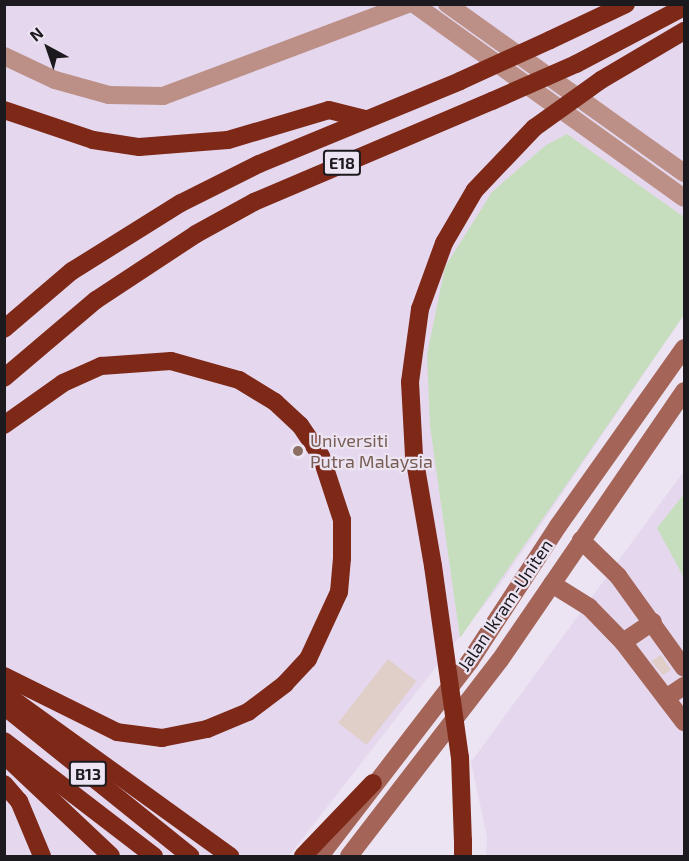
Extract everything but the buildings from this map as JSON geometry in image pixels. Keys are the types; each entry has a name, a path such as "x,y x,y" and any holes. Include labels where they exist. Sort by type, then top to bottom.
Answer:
{"highway":[{"name":"E18","path":"4,329 72,271 181,202 366,119 460,81 626,4"},
{"name":"E18","path":"4,378 96,300 196,234 273,193 576,64 684,7"},
{"path":"463,849 460,758 433,566 414,456 410,382 420,309 444,243 474,190 534,128 601,80 684,31"},
{"path":"4,110 93,140 139,147 228,140 329,110 366,119"},
{"path":"4,425 63,383 101,366 171,361 239,380 275,402 300,425 321,456 342,520 342,558 339,592 308,659 285,684 248,712 207,729 162,738 117,732 4,676"},
{"path":"4,693 230,856"},
{"name":"B13","path":"4,706 190,856"},
{"name":"B13","path":"4,741 153,856"},
{"path":"4,755 111,856"},
{"path":"303,856 373,783"},
{"path":"4,784 19,801 42,856"}],"main road":[{"name":"Jalan Ikram-Uniten","path":"320,856 373,783 470,661 558,526 684,348"},
{"name":"Jalan Ikram-Uniten","path":"349,856 500,660 684,391"},
{"path":"581,540 653,622 684,668"},
{"path":"552,584 589,607 623,642 684,722"},
{"path":"623,642 653,622"},
{"path":"666,698 684,686"}],"street":[{"path":"4,56 55,80 109,95 163,96 408,4"},
{"path":"414,4 684,198"},
{"path":"447,4 684,173"}],"shaded area":[{"name":"Universiti Putra Malaysia","path":"5,5 684,5 684,315 499,586 289,856 5,856"},
{"path":"684,471 684,856 486,856 487,837 471,762"}],"green space":[{"path":"567,134 684,217 684,315 460,638 430,426 427,355 445,267 492,192 546,145"},
{"path":"684,494 684,578 657,528"}],"place":[{"name":"Universiti Putra Malaysia","path":"298,451"}]}
